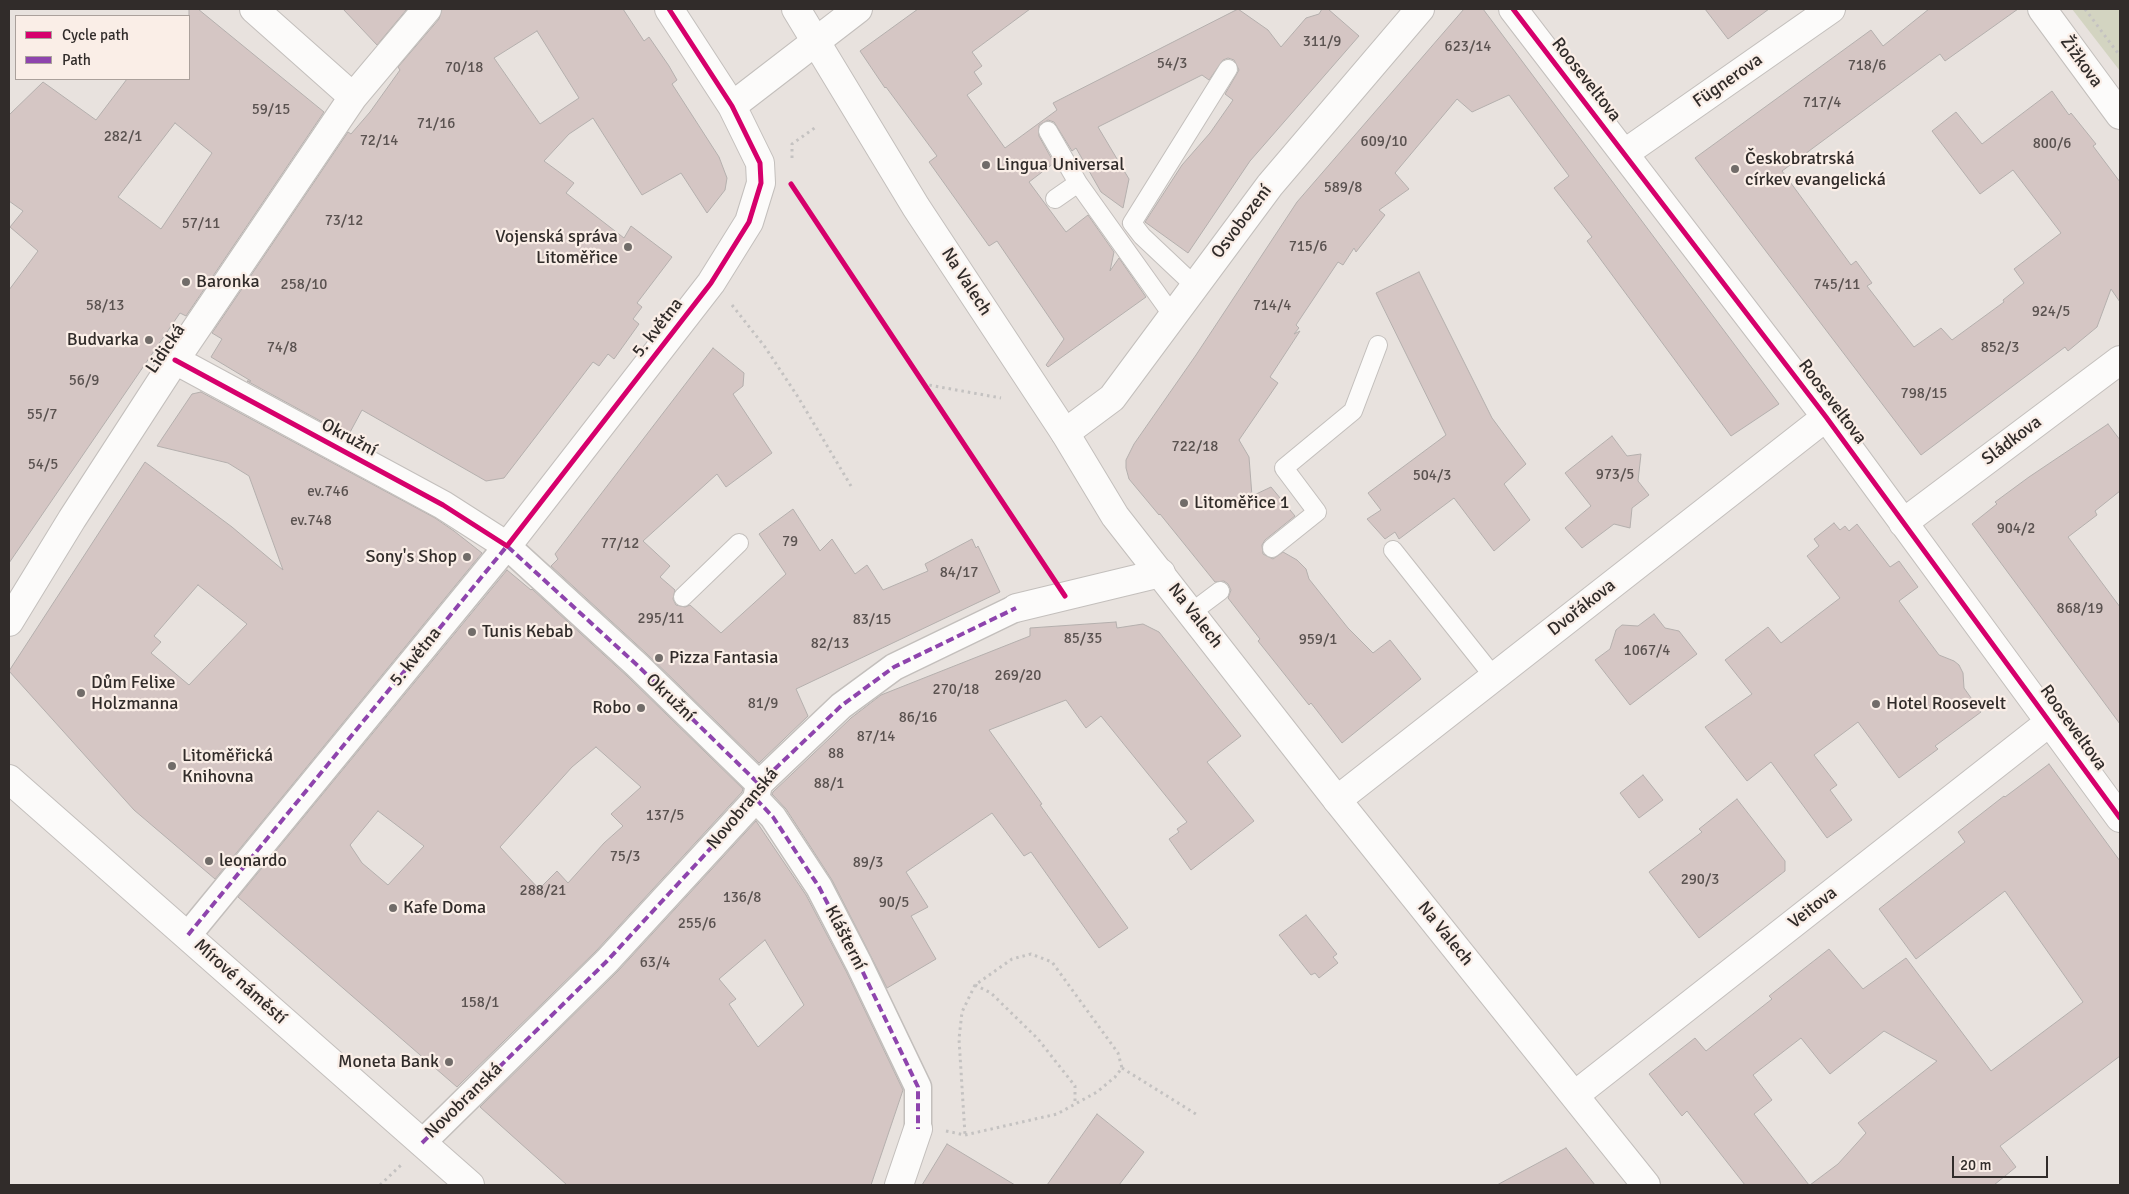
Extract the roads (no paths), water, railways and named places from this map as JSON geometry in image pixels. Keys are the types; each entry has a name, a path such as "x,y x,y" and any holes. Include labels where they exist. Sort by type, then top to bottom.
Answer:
{"street":[{"path":"254,9 354,97"},
{"name":"Lidická","path":"9,622 72,519 175,360 354,97 427,9"},
{"name":"5. května","path":"188,935 507,546 711,283 750,222 761,183 760,163 732,106 669,9"},
{"name":"Na Valech","path":"796,9 916,207 1065,433 1115,516 1338,800 1646,1185"},
{"path":"732,106 858,9"},
{"name":"Osvobození","path":"1065,433 1112,398 1270,184 1420,9"},
{"name":"Rooseveltova","path":"1513,9 1826,417 2052,721 2120,818"},
{"name":"Fügnerova","path":"1625,154 1831,9"},
{"name":"Žižkova","path":"2042,9 2120,114"},
{"name":"Okružní","path":"175,360 443,504 507,546 629,648 757,791"},
{"name":"Sládkova","path":"1903,523 2120,360"},
{"name":"Dvořákova","path":"1338,800 1826,417"},
{"name":"Novobranská","path":"422,1143 608,961 757,791 841,706 894,667 1016,608 1161,573"},
{"name":"Veitova","path":"1575,1095 2052,721"},
{"name":"Mírové náměstí","path":"9,779 470,1185"},
{"name":"Klášterní","path":"757,791 819,887 859,964 918,1087 918,1129"},
{"path":"899,1185 918,1129"}],"lane":[{"path":"1195,286 1142,236 1132,223 1228,69"},
{"path":"1048,131 1078,183 1173,316"},
{"path":"1055,199 1078,183"},
{"path":"1272,548 1317,512 1284,468 1353,411 1378,345"},
{"path":"683,597 739,543"},
{"path":"1393,550 1488,682"},
{"path":"1192,612 1220,591"}],"place":[{"name":"Lingua Universal","path":"986,165"},
{"name":"Českobratrská církev evangelická","path":"1735,169"},
{"name":"Vojenská správa Litoměřice","path":"628,247"},
{"name":"Baronka","path":"186,282"},
{"name":"Budvarka","path":"149,340"},
{"name":"Litoměřice 1","path":"1184,503"},
{"name":"Sony's Shop","path":"467,557"},
{"name":"Tunis Kebab","path":"472,632"},
{"name":"Pizza Fantasia","path":"659,658"},
{"name":"Dům Felixe Holzmanna","path":"81,693"},
{"name":"Hotel Roosevelt","path":"1876,704"},
{"name":"Robo","path":"641,708"},
{"name":"Litoměřická Knihovna","path":"172,766"},
{"name":"leonardo","path":"209,861"},
{"name":"Kafe Doma","path":"393,908"},
{"name":"Moneta Bank","path":"449,1062"}]}
